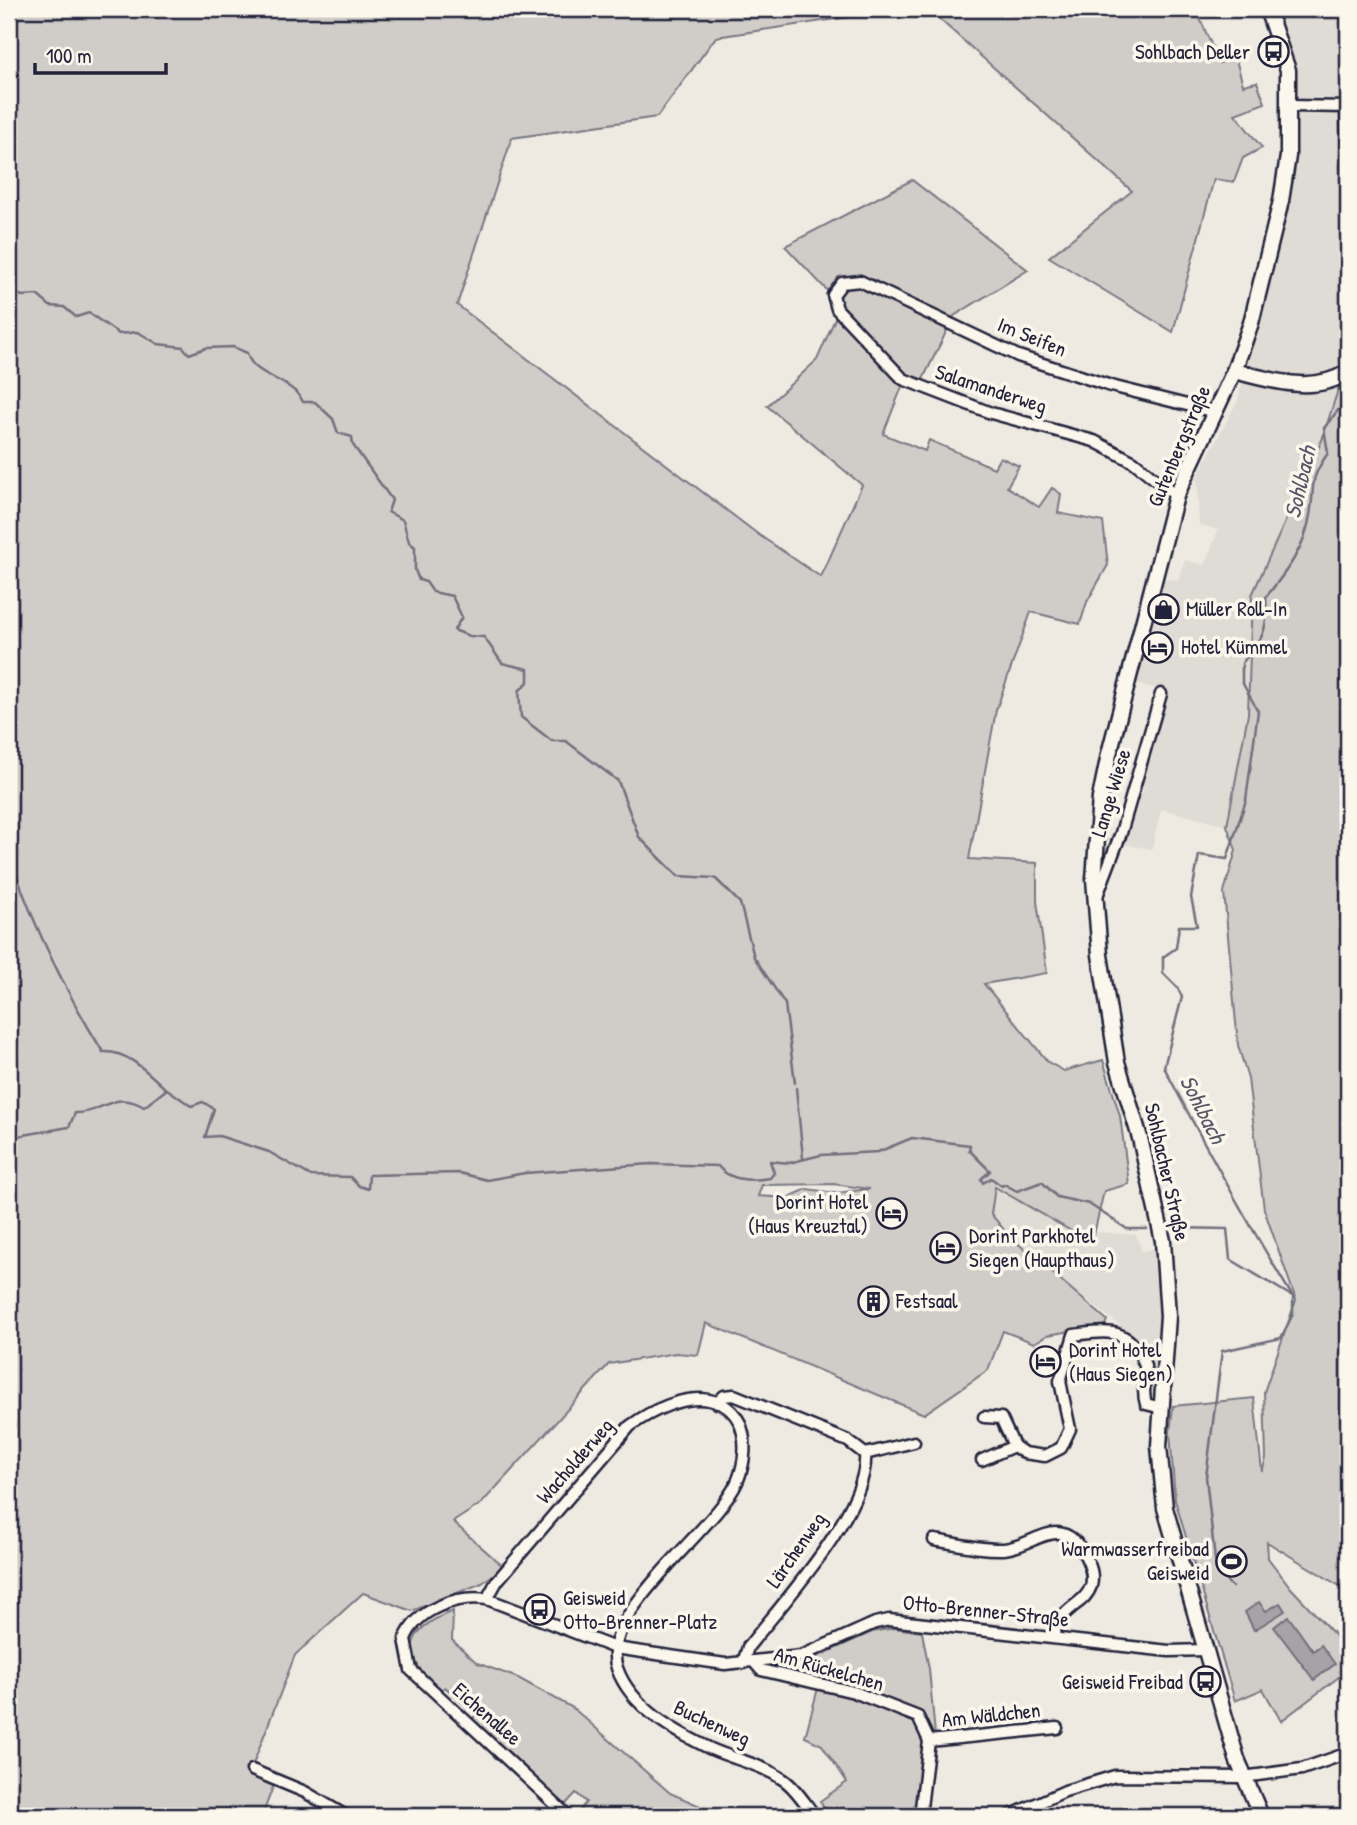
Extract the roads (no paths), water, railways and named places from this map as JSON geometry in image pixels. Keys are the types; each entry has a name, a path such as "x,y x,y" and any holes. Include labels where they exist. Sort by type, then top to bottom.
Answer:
{"street":[{"name":"Gutenbergstraße","path":"1094,903 1100,798 1129,670 1176,496 1234,371 1254,310 1281,201 1290,106 1288,70 1267,9"},
{"path":"1290,106 1348,107"},
{"name":"Im Seifen","path":"842,283 860,281 875,287 1018,356 1112,386 1215,412"},
{"name":"Salamanderweg","path":"842,283 833,295 837,309 903,379 991,413 1094,441 1134,462 1176,496"},
{"path":"1234,371 1295,385 1319,384 1348,372"},
{"name":"Lange Wiese","path":"1094,903 1121,833 1161,694"},
{"name":"Sohlbacher Straße","path":"1094,903 1117,1062 1140,1138 1163,1241 1168,1316 1159,1446 1165,1508 1243,1777 1261,1816"},
{"path":"984,1417 1001,1418 1014,1446 1029,1456 1045,1457 1061,1448 1066,1441 1070,1420 1060,1381 1074,1335 1109,1331 1127,1337 1145,1365 1142,1392 1146,1404 1162,1408"},
{"path":"615,1648 625,1622 653,1582 711,1518 737,1484 747,1450 741,1424 717,1403 724,1396 734,1395 848,1441 865,1454 914,1442"},
{"name":"Wacholderweg","path":"487,1598 497,1581 631,1426 653,1411 680,1403 696,1399 717,1403"},
{"path":"982,1460 1014,1446"},
{"name":"Lärchenweg","path":"743,1663 748,1647 831,1542 865,1474 865,1454"},
{"path":"934,1540 1002,1549 1052,1532 1064,1534 1075,1542 1090,1567 1091,1584 1084,1598 1062,1613 1053,1637"},
{"name":"Eichenallee","path":"487,1598 466,1599 423,1613 408,1631 404,1650 411,1670 568,1816"},
{"name":"Otto-Brenner-Straße","path":"487,1598 615,1648 725,1664 755,1663 801,1656 875,1623 889,1620 1168,1651 1205,1650"},
{"name":"Buchenweg","path":"615,1648 616,1666 626,1686 656,1718 713,1750 759,1765 787,1782 815,1816"},
{"name":"Am Rückelchen","path":"755,1663 761,1670 855,1692 918,1717 929,1741"},
{"name":"Am Wäldchen","path":"929,1741 1057,1728"},
{"path":"920,1816 929,1741"},
{"path":"1009,1816 1065,1791 1115,1776 1243,1777 1302,1769 1348,1753"},
{"path":"252,1770 305,1792 346,1816"}],"waterway":[{"name":"Sohlbach","path":"1343,105 1348,92"},
{"name":"Sohlbach","path":"1340,111 1345,257 1348,265"},
{"path":"9,290 22,296 37,295 50,306 64,307 76,317 89,313 119,334 138,332 158,344 183,347 189,354 206,348 233,347 247,353 257,368 290,388 303,402 315,402 333,419 338,433 352,437 353,445 392,500 388,512 403,520 409,542 415,547 415,570 419,580 426,582 433,592 452,596 462,617 454,630 469,636 484,637 502,663 528,669 528,682 519,691 521,717 552,741 566,741 618,781 639,837 678,876 715,878 740,903 754,957 785,1004 795,1083"},
{"name":"Sohlbach","path":"1232,1587 1216,1569 1206,1477 1222,1351 1281,1338 1293,1314 1293,1297 1227,1184 1164,1067 1182,997 1177,987 1163,973 1163,957 1176,948 1179,926 1197,926 1191,897 1199,855 1227,859 1246,800 1258,711 1242,682 1242,663 1263,633 1266,597 1287,569 1304,538 1310,515 1313,484 1328,453 1324,428 1343,404 1348,379"},
{"path":"9,852 27,904 50,955 103,1052 112,1052 129,1059 166,1089"},
{"path":"796,1088 803,1158"},
{"path":"9,1149 18,1136 69,1127 75,1113 124,1100 144,1107 167,1089 191,1106 203,1102 214,1109 205,1137 219,1136 269,1152 311,1176 350,1177 359,1186 368,1189 369,1175 459,1173 487,1180 525,1173 651,1164 718,1166 735,1178 763,1179 770,1178 774,1173 770,1161 789,1163 821,1155 878,1152 912,1138 970,1145 969,1150 990,1171 981,1179 983,1183 991,1178 1002,1186 1004,1184 1017,1191 1042,1182 1057,1197 1089,1204 1127,1229 1147,1229"},
{"path":"1176,1228 1227,1229 1230,1259 1290,1295"}],"place":[{"name":"Sohlbach Deller","path":"1273,52"},
{"name":"Müller Roll-In","path":"1163,609"},
{"name":"Hotel Kümmel","path":"1158,647"},
{"name":"Dorint Hotel (Haus Kreuztal)","path":"891,1214"},
{"name":"Dorint Parkhotel Siegen (Haupthaus)","path":"946,1248"},
{"name":"Festsaal","path":"873,1301"},
{"name":"Dorint Hotel (Haus Siegen)","path":"1046,1362"},
{"name":"Warmwasserfreibad Geisweid","path":"1232,1561"},
{"name":"Geisweid Otto-Brenner-Platz","path":"540,1610"},
{"name":"Geisweid Freibad","path":"1206,1682"}]}
